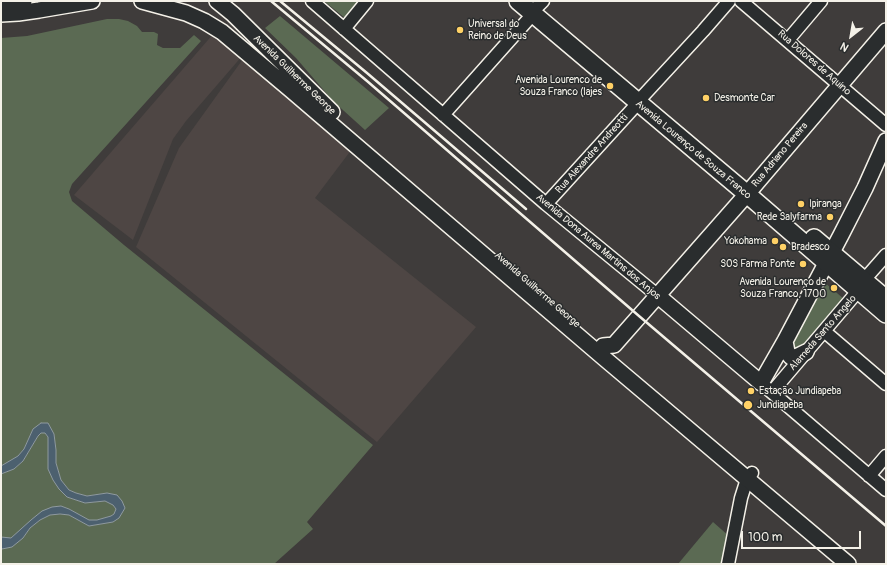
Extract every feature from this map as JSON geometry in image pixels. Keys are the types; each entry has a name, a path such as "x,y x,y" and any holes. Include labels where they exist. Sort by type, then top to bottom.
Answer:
{"highway":[{"name":"Avenida Lourenço de Souza Franco","path":"518,1 536,6 640,100 750,191 861,286 886,314"},
{"name":"Avenida Lourenço de Souza Franco","path":"861,286 886,299"}],"main road":[{"path":"1,9 24,1"},
{"path":"1,14 18,13 92,1"},
{"name":"Avenida Guilherme George","path":"142,1 186,13 212,26 286,85 524,290 858,564"},
{"name":"Avenida Guilherme George","path":"220,4 234,14 336,116 610,349 848,564"},
{"name":"Rua Adriano Pereira","path":"610,349 750,191 886,31"},
{"path":"767,387 785,341 865,188 886,141"},
{"name":"Avenida Dona Aurea Martins dos Anjos","path":"657,296 767,387"},
{"path":"785,341 786,352 791,357 796,357 806,352"}],"street":[{"name":"Avenida Dona Aurea Martins dos Anjos","path":"312,1 546,204 657,296"},
{"path":"344,29 367,1"},
{"name":"Rua Alexandre Andreotti","path":"546,204 729,1"},
{"name":"Rua Dolores de Aquino","path":"741,1 886,125"},
{"path":"788,40 821,1"},
{"path":"443,115 536,6"},
{"name":"Alameda Santo Angelo","path":"767,387 806,352 886,255"},
{"path":"824,331 886,384"},
{"name":"Avenida Dona Aurea Martins dos Anjos","path":"767,387 886,490"},
{"path":"869,476 886,456"},
{"path":"728,564 741,498 750,476"}],"shaded area":[{"path":"214,33 243,55 186,121 173,139 133,240 74,195"},
{"path":"243,59 352,149 315,198 476,327 377,442 136,247 179,148"}],"green space":[{"path":"324,1 360,1 345,18"},
{"path":"280,16 389,108 365,130 333,101 296,58 265,28"},
{"path":"107,19 128,21 137,26 142,32 154,32 158,34 157,45 163,48 180,48 194,35 201,41 72,184 69,192 72,201 124,245 373,445 307,522 313,529 274,564 1,564 1,547 3,549 23,538 30,528 40,520 50,515 69,515 89,526 113,522 125,508 107,493 87,496 69,490 61,480 56,463 54,434 33,429 24,449 18,456 1,466 1,38 27,36"},
{"path":"824,282 844,299 805,347 792,351 792,343"},
{"path":"41,433 45,433 48,437 48,469 67,497 85,503 105,501 113,505 116,509 114,514 111,516 97,520 88,520 61,506 11,538 3,538 1,537 1,474 14,469 23,461"},
{"path":"713,522 730,537 724,564 678,564"}],"water":[{"path":"41,423 48,423 54,434 56,463 61,480 69,490 87,496 107,493 117,495 125,508 119,518 113,522 89,526 69,515 50,515 40,520 30,528 23,538 12,547 2,549 1,537 11,538 42,511 52,507 61,506 89,520 97,520 111,516 114,514 116,509 113,505 105,501 85,503 67,497 59,489 48,469 48,437 45,433 41,433 38,436 23,461 14,469 1,474 1,466 18,456 24,449 33,429"}],"railway":[{"path":"271,1 367,81 639,316 886,526"},
{"path":"280,1 526,209"}],"place":[{"name":"Universal do Reino de Deus","path":"460,30"},
{"name":"Avenida Lourenco de Souza Franco (lajes","path":"610,86"},
{"name":"Desmonte Car","path":"706,98"},
{"name":"Ipiranga","path":"801,204"},
{"name":"Rede Salyfarma","path":"830,217"},
{"name":"Yokohama","path":"775,241"},
{"name":"Bradesco","path":"783,247"},
{"name":"SOS Farma Ponte","path":"803,264"},
{"name":"Avenida Lourenço de Souza Franco, 1700","path":"834,288"},
{"name":"Estação Jundiapeba","path":"751,391"},
{"name":"Jundiapeba","path":"748,405"}]}
